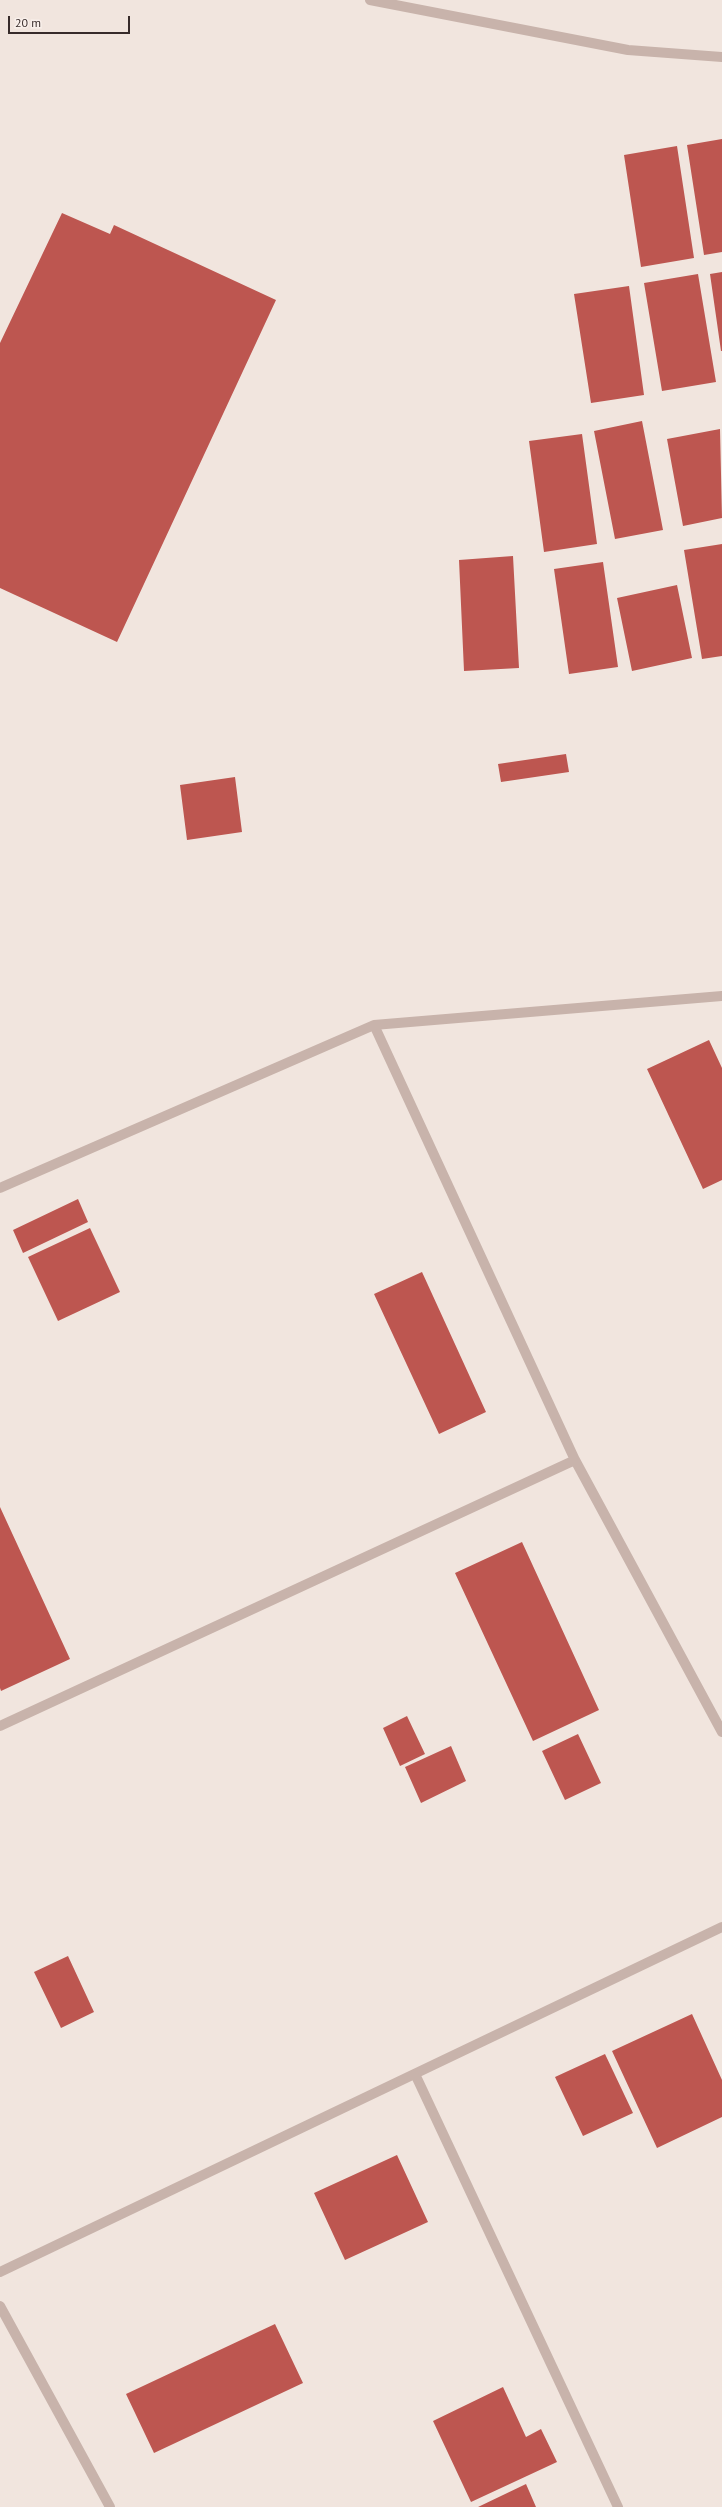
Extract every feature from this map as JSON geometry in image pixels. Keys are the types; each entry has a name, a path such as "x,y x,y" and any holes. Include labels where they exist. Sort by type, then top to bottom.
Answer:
{"street":[{"path":"370,0 628,50 722,57"},
{"path":"0,1188 374,1025 722,996"},
{"path":"374,1025 575,1460 722,1732"},
{"path":"0,1726 575,1460"},
{"path":"0,2272 722,1927"},
{"path":"415,2074 618,2507"},
{"path":"0,2306 110,2507"}],"building":[{"path":"722,139 722,252 704,255 687,145"},
{"path":"677,146 694,258 641,267 624,155"},
{"path":"62,213 110,234 114,225 276,300 117,642 0,588 0,343"},
{"path":"722,272 722,351 721,351 710,274"},
{"path":"698,274 716,382 662,391 644,283"},
{"path":"629,286 644,395 591,403 574,294"},
{"path":"642,421 663,530 615,539 594,431"},
{"path":"720,429 722,518 683,526 667,439"},
{"path":"582,434 597,544 544,552 529,441"},
{"path":"722,544 722,656 702,659 684,550"},
{"path":"513,556 519,668 464,671 459,560"},
{"path":"603,562 618,667 569,674 554,569"},
{"path":"677,585 692,658 632,671 617,598"},
{"path":"566,754 569,772 501,782 498,764"},
{"path":"235,777 242,832 187,840 180,785"},
{"path":"709,1040 722,1068 722,1180 703,1189 647,1069"},
{"path":"78,1199 88,1222 23,1253 13,1230"},
{"path":"90,1228 120,1292 58,1321 28,1257"},
{"path":"422,1272 486,1412 439,1434 374,1294"},
{"path":"0,1507 70,1659 1,1691 0,1688"},
{"path":"522,1542 599,1710 533,1741 455,1573"},
{"path":"407,1716 425,1754 400,1766 383,1728"},
{"path":"578,1734 601,1783 565,1800 542,1751"},
{"path":"451,1746 466,1781 421,1803 405,1767"},
{"path":"68,1956 94,2012 61,2028 34,1972"},
{"path":"692,2014 722,2080 722,2117 657,2148 612,2051"},
{"path":"605,2054 633,2113 583,2136 555,2077"},
{"path":"397,2155 428,2222 345,2260 314,2193"},
{"path":"275,2324 303,2383 154,2453 126,2394"},
{"path":"503,2387 526,2437 541,2429 557,2462 471,2502 433,2421"},
{"path":"526,2484 536,2507 478,2507"}]}
